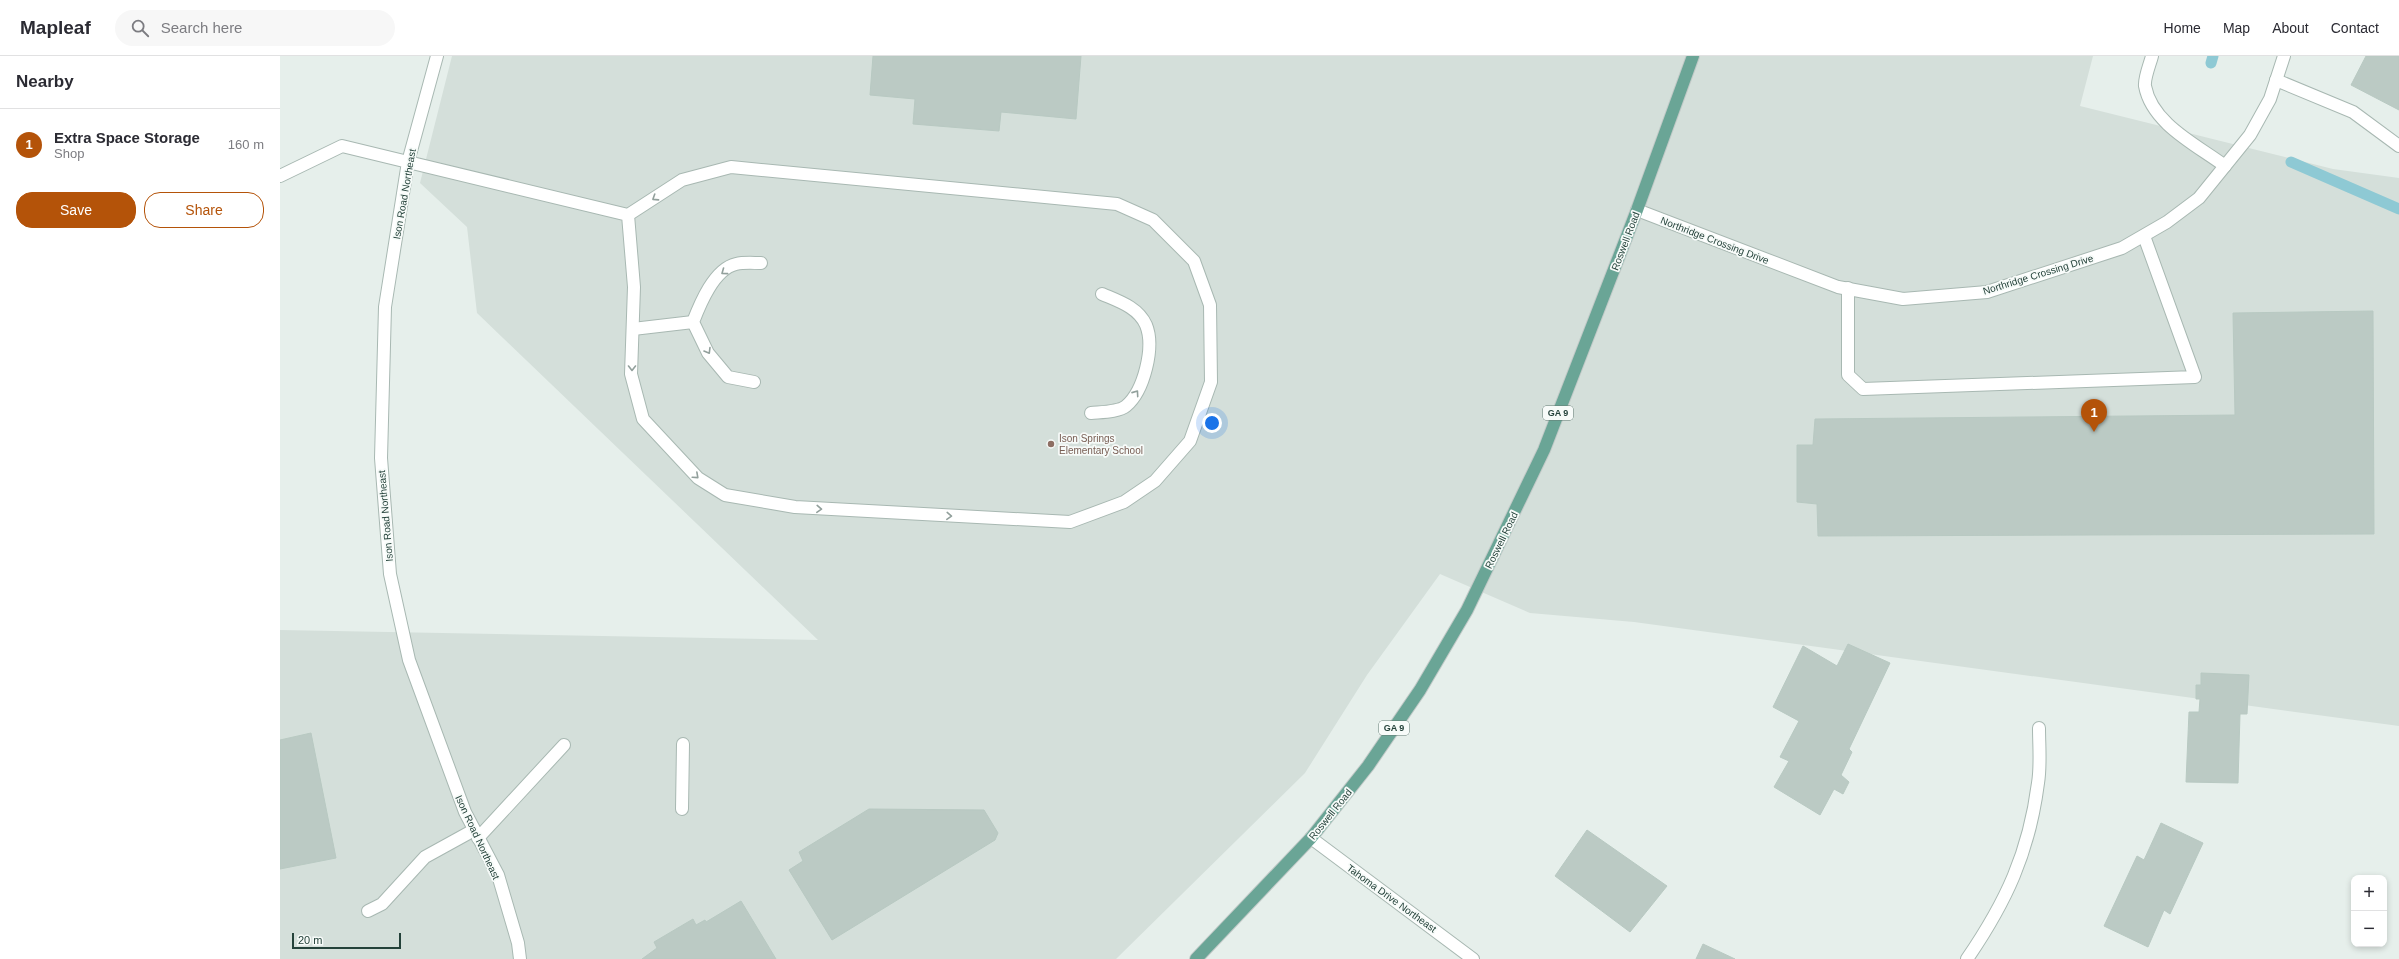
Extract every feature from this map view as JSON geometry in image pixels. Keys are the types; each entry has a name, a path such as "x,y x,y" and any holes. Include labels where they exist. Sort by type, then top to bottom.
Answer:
{"main road":[{"name":"Roswell Road","path":"1196,959 1311,838 1368,766 1420,690 1467,610 1544,450 1637,210 1693,56"}],"street":[{"name":"Ison Road Northeast","path":"437,56 408,162 385,307 380,458 390,574 409,660 465,812 498,875 518,943 520,959"},
{"path":"2152,56 2145,85 2155,110 2163,120 2225,166"},
{"name":"Northridge Crossing Drive","path":"1637,210 1848,288 1903,299 1987,292 2122,248 2167,222 2199,198 2250,135 2270,98 2284,56"},
{"path":"2276,80 2353,112 2399,146"},
{"path":"280,176 342,146 628,215 682,180 731,167 1117,204 1153,220 1194,260 1210,305 1211,382 1190,441 1155,481 1124,502 1070,522 795,507 725,495 698,478 643,419 631,374 634,287 628,215"},
{"path":"1848,288 1848,375 1863,389 2195,377 2144,236"},
{"path":"754,382 728,377 708,353 693,322 704,297 717,277 735,264 761,263"},
{"path":"1091,414 1125,407 1140,391 1148,352 1146,325 1129,305 1102,294"},
{"path":"633,330 693,322"},
{"path":"1967,959 1991,925 2015,878 2031,828 2038,782 2039,728"},
{"path":"682,809 683,744"},
{"path":"368,911 382,904 425,857 476,834 564,745"},
{"name":"Tahoma Drive Northeast","path":"1311,838 1473,959"}],"shaded area":[{"path":"452,56 2093,56 2080,106 2333,169 2399,178 2399,726 1634,622 1530,613 1440,574 1367,675 1305,773 1116,959 280,959 280,630 818,640 477,313 467,227 420,183"}],"building":[{"path":"873,56 1081,56 1076,119 1001,112 999,131 913,124 915,99 870,95"},
{"path":"2366,56 2399,56 2399,110 2351,85"},
{"path":"2373,311 2374,534 1818,536 1817,504 1797,502 1797,445 1813,445 1815,419 2235,415 2233,313"},
{"path":"1848,644 1890,663 1849,749 1852,752 1841,775 1849,782 1843,794 1834,789 1820,815 1774,787 1789,761 1780,757 1799,721 1773,707 1803,646 1837,666"},
{"path":"2201,673 2249,675 2247,714 2240,714 2238,783 2186,782 2189,712 2199,712 2200,699 2196,699 2196,685 2201,685"},
{"path":"311,733 336,858 280,869 280,740"},
{"path":"869,809 984,810 998,833 995,840 832,940 789,870 803,861 799,852"},
{"path":"2161,823 2203,843 2170,914 2164,910 2148,947 2104,926 2137,856 2144,860"},
{"path":"1587,830 1667,886 1630,932 1555,876"},
{"path":"741,901 776,959 642,959 657,948 654,942 693,919 696,925 705,920 706,922"},
{"path":"1703,944 1735,959 1696,959"}],"waterway":[{"path":"2211,63 2213,56"},
{"path":"2291,162 2399,209"}],"place":[{"name":"Extra Space Storage","path":"2094,432"},
{"name":"Ison Springs Elementary School","path":"1051,444"}]}
